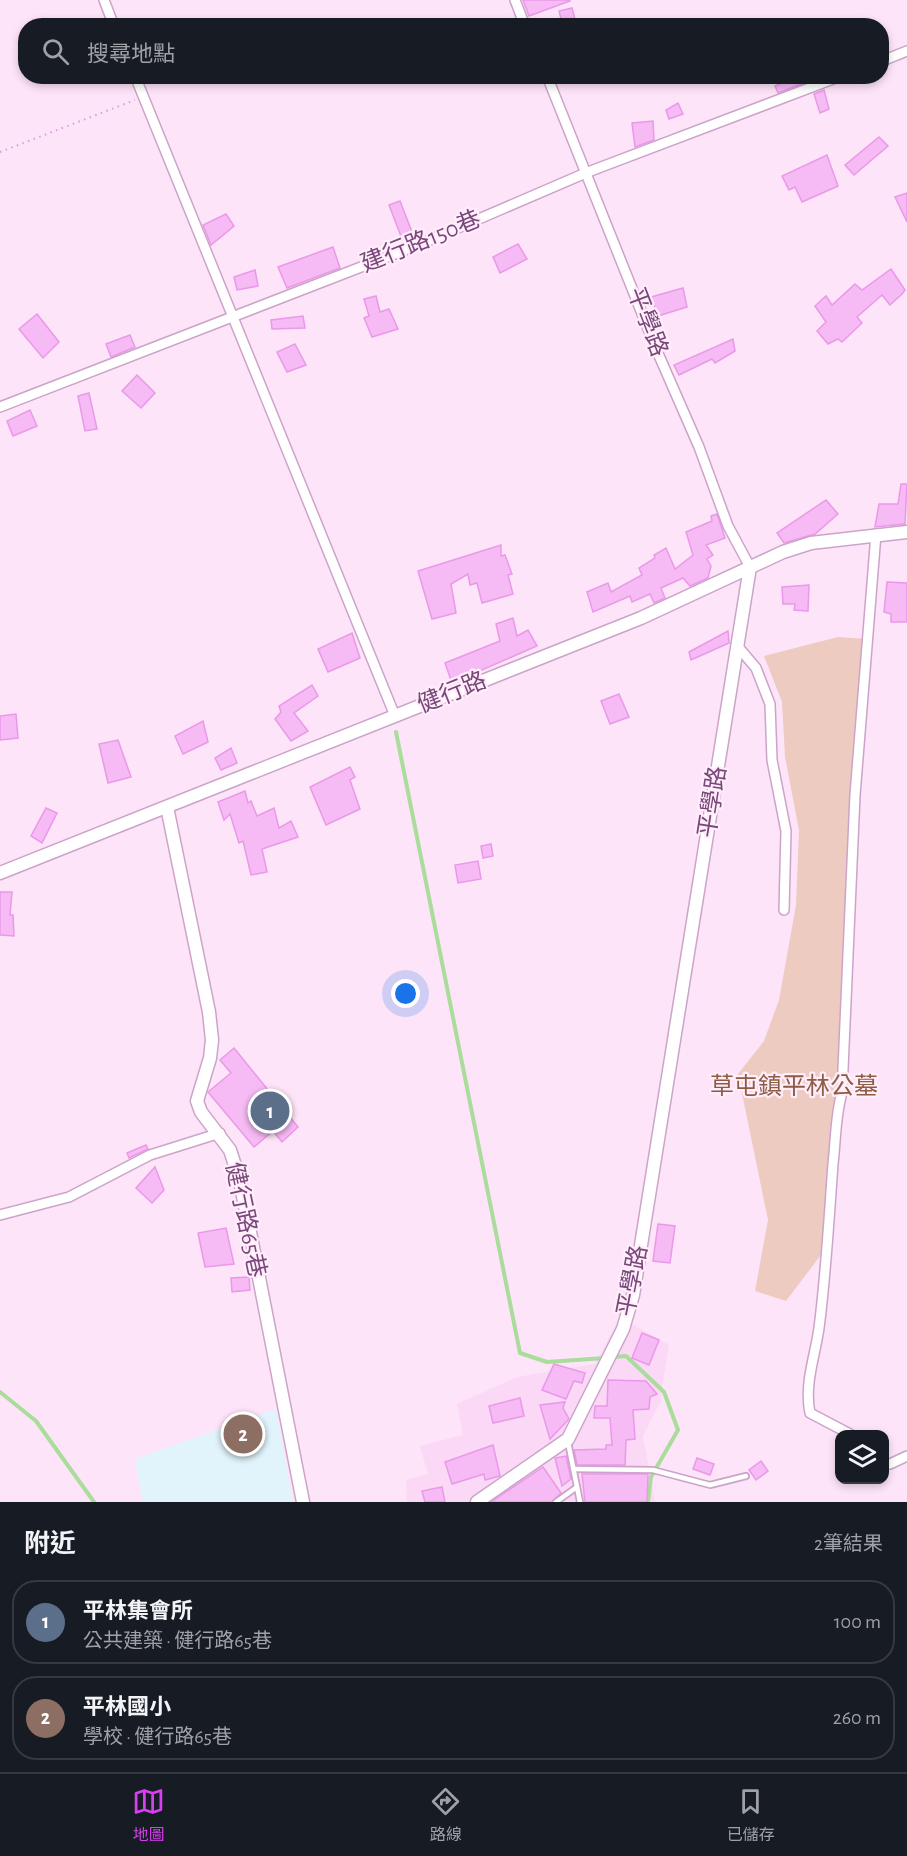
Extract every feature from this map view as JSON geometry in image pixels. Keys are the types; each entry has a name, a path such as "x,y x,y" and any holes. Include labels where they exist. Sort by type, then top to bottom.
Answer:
{"street":[{"path":"104,0 111,18"},
{"path":"514,0 522,18"},
{"path":"889,58 907,51"},
{"path":"138,84 395,716"},
{"name":"平學路","path":"477,1502 568,1439 623,1329 633,1295 739,648 750,567 728,526 699,447 657,351 588,172 550,84"},
{"name":"建行路150巷","path":"0,407 423,243 588,172 820,84"},
{"name":"健行路","path":"0,873 640,618 750,567 811,543 907,532"},
{"path":"842,1430 810,1413 807,1400 810,1371 819,1329 834,1154 834,1120 842,1092 855,795 876,534"},
{"path":"739,648 756,668 770,704 772,760 786,831 784,909"},
{"name":"健行路65巷","path":"166,807 209,1012 212,1040 210,1058 197,1101 201,1112 220,1133 230,1150 240,1181 303,1502"},
{"path":"0,1215 69,1197 150,1155 220,1133"},
{"path":"889,1464 907,1456"}],"lane":[{"path":"568,1439 580,1502"},
{"path":"574,1469 653,1470 710,1485 746,1476"},
{"path":"556,1502 577,1487"}],"path":[{"path":"0,152 143,97"}],"shaded area":[{"path":"620,1317 669,1345 659,1405 643,1436 655,1502 407,1502 406,1480 428,1474 420,1446 463,1435 457,1404 517,1377 595,1364"},
{"path":"276,1409 293,1502 143,1502 135,1459"}],"green space":[{"name":"草屯鎮平林公墓","path":"838,637 868,639 827,1247 786,1301 755,1291 768,1220 738,1074 764,1041 779,1000 796,905 799,830 785,757 782,702 764,656"}],"building":[{"path":"523,0 569,0 570,1 529,16"},
{"path":"572,8 575,18 561,18 559,11"},
{"path":"780,84 801,84 778,93 775,86"},
{"path":"824,90 829,109 820,113 814,94"},
{"path":"678,103 683,114 669,119 666,110"},
{"path":"653,121 654,140 635,147 632,123"},
{"path":"879,137 888,146 854,175 845,165"},
{"path":"827,155 838,186 802,202 795,187 789,190 782,176"},
{"path":"907,193 907,222 895,197"},
{"path":"400,201 414,237 402,239 389,205"},
{"path":"226,214 234,226 211,245 203,225"},
{"path":"518,244 527,259 500,273 493,257"},
{"path":"333,247 340,268 287,288 278,267"},
{"path":"891,269 905,290 902,294 890,305 882,295 857,317 862,323 842,342 838,339 828,344 817,331 826,322 815,306 826,296 832,305 855,284 862,290"},
{"path":"255,270 258,286 237,290 234,277"},
{"path":"683,288 687,307 658,316 651,297"},
{"path":"376,296 380,312 389,309 398,329 372,337 364,318 369,316 364,299"},
{"path":"37,314 59,342 43,358 19,329"},
{"path":"303,316 305,328 272,329 271,320"},
{"path":"130,335 135,347 111,357 106,344"},
{"path":"733,339 735,351 715,363 712,359 679,375 674,365"},
{"path":"295,344 306,365 287,372 277,352"},
{"path":"137,375 155,393 141,408 122,391"},
{"path":"89,393 97,429 85,431 78,396"},
{"path":"30,410 37,426 13,436 7,421"},
{"path":"901,484 907,484 905,524 875,527 879,504 898,504"},
{"path":"826,500 838,514 815,534 784,543 777,533"},
{"path":"717,514 725,538 706,545 713,555 707,559 711,566 708,578 690,586 683,578 661,588 665,598 654,603 650,594 632,602 630,596 593,612 587,592 608,583 611,592 642,575 639,568 666,548 675,569 693,555 686,532 712,521 711,516"},
{"path":"501,545 501,556 505,555 512,574 508,575 513,594 482,603 477,583 470,585 468,574 451,584 456,613 432,619 418,571"},
{"path":"887,582 907,583 907,622 891,622 891,614 884,612"},
{"path":"809,585 808,611 794,610 795,604 783,604 782,587"},
{"path":"513,618 517,636 528,630 537,646 452,683 445,663 500,641 496,624"},
{"path":"728,631 729,643 691,660 689,652"},
{"path":"352,633 360,658 328,672 318,649"},
{"path":"312,685 318,696 294,713 308,731 291,741 275,719 281,712 279,706"},
{"path":"619,694 629,717 610,724 601,701"},
{"path":"16,714 18,738 0,740 0,716"},
{"path":"203,721 208,742 183,754 175,736"},
{"path":"118,740 131,777 108,783 99,744"},
{"path":"231,748 237,763 221,770 215,758"},
{"path":"350,767 355,777 350,780 360,809 326,825 310,787"},
{"path":"245,791 248,803 251,801 257,816 274,808 279,828 291,821 298,837 262,849 267,872 251,875 243,841 239,843 230,814 224,820 218,802"},
{"path":"46,808 57,813 42,843 31,836"},
{"path":"491,844 493,856 483,858 481,846"},
{"path":"478,861 481,879 458,883 455,865"},
{"path":"0,892 12,892 10,915 13,915 14,936 0,935"},
{"path":"234,1048 298,1127 282,1142 273,1131 254,1147 208,1092 231,1073 220,1060"},
{"path":"146,1145 148,1149 129,1158 127,1153"},
{"path":"155,1167 164,1190 152,1203 136,1188"},
{"path":"658,1224 675,1226 670,1263 653,1261"},
{"path":"226,1228 234,1264 205,1267 198,1233"},
{"path":"249,1277 250,1290 232,1292 231,1278"},
{"path":"642,1333 659,1340 649,1365 632,1358"},
{"path":"554,1364 585,1373 582,1383 574,1381 566,1399 542,1390"},
{"path":"608,1380 646,1381 657,1394 650,1397 649,1409 633,1410 635,1439 626,1440 625,1465 577,1465 574,1450 606,1449 606,1445 612,1445 610,1418 594,1418 595,1406 607,1406"},
{"path":"520,1398 524,1416 493,1423 489,1406"},
{"path":"565,1402 563,1408 569,1419 550,1439 540,1405"},
{"path":"493,1445 500,1476 485,1480 484,1474 452,1484 445,1462"},
{"path":"566,1456 571,1479 562,1486 555,1458"},
{"path":"697,1458 714,1464 710,1475 693,1469"},
{"path":"761,1461 768,1471 756,1480 749,1470"},
{"path":"543,1467 561,1493 552,1502 491,1502"},
{"path":"582,1474 648,1474 647,1502 585,1502"},
{"path":"442,1487 445,1502 425,1502 422,1491"}],"waterway":[{"path":"396,732 520,1353 547,1362 605,1358"},
{"path":"613,1357 626,1356 664,1392 678,1430 651,1477 648,1502"},
{"path":"0,1392 36,1421 94,1502"}],"place":[{"name":"平林集會所","path":"270,1111"},
{"name":"平林國小","path":"243,1434"}]}
